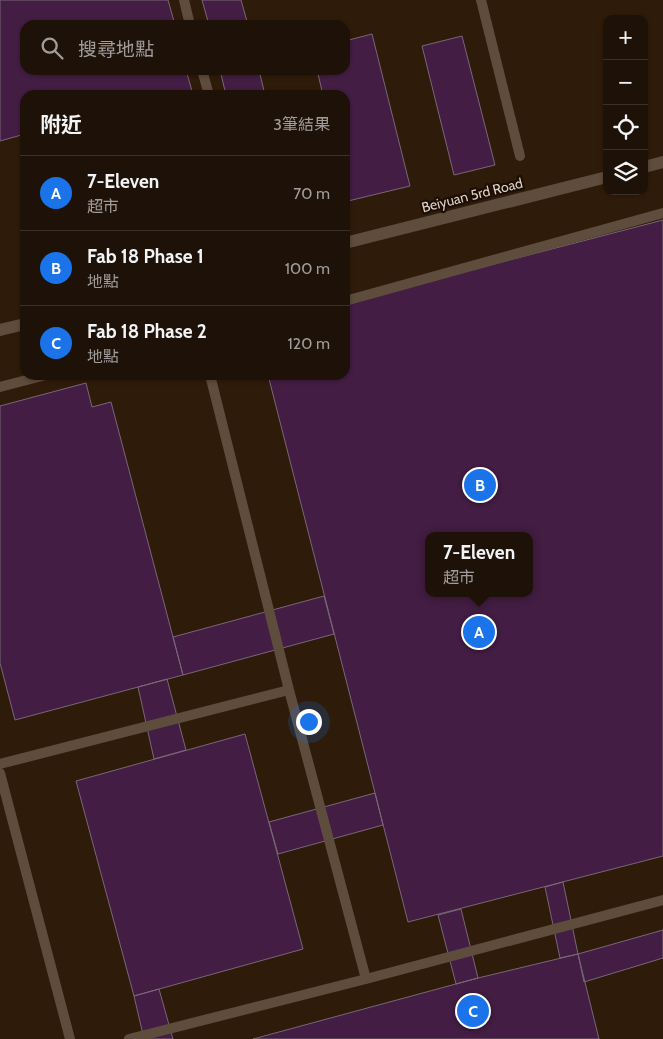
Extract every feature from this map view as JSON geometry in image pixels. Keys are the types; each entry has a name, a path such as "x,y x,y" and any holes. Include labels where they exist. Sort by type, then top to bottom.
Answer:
{"street":[{"path":"648,166 663,162"},
{"name":"Beiyuan 5rd Road","path":"350,242 603,178"},
{"path":"0,330 20,325"}],"lane":[{"path":"184,0 189,20"},
{"path":"481,0 520,156"},
{"path":"203,75 208,90"},
{"path":"350,300 663,213"},
{"path":"0,387 27,380"},
{"path":"211,380 289,690 366,980"},
{"path":"0,764 289,690"},
{"path":"0,773 70,1039"},
{"path":"129,1039 366,980 663,900"}],"shaded area":[{"path":"0,0 663,0 663,1039 0,1039"}],"building":[{"path":"0,0 168,0 174,20 20,20 20,75 187,75 192,90 20,90 20,135 0,141"},
{"path":"202,0 241,0 247,20 208,20"},
{"path":"372,34 410,186 350,201 350,90 322,90 318,75 350,75 350,40"},
{"path":"462,36 495,165 454,175 422,46"},
{"path":"221,75 260,75 264,90 225,90"},
{"path":"663,220 663,856 408,922 269,380 350,380 350,302"},
{"path":"86,383 92,407 111,402 183,675 15,720 0,663 0,406"},
{"path":"324,596 334,634 183,675 173,637"},
{"path":"167,679 186,750 154,759 138,687"},
{"path":"245,734 303,949 134,996 76,781"},
{"path":"375,793 383,825 278,854 269,822"},
{"path":"563,882 578,954 560,958 545,887"},
{"path":"461,909 478,978 456,984 438,915"},
{"path":"663,930 663,958 584,982 578,954"},
{"path":"578,954 599,1039 253,1039 478,978"},
{"path":"159,989 173,1039 144,1039 134,996"}],"place":[{"name":"Fab 18 Phase 1","path":"480,485"},
{"name":"7-Eleven","path":"479,632"},
{"name":"Fab 18 Phase 2","path":"473,1011"}]}
